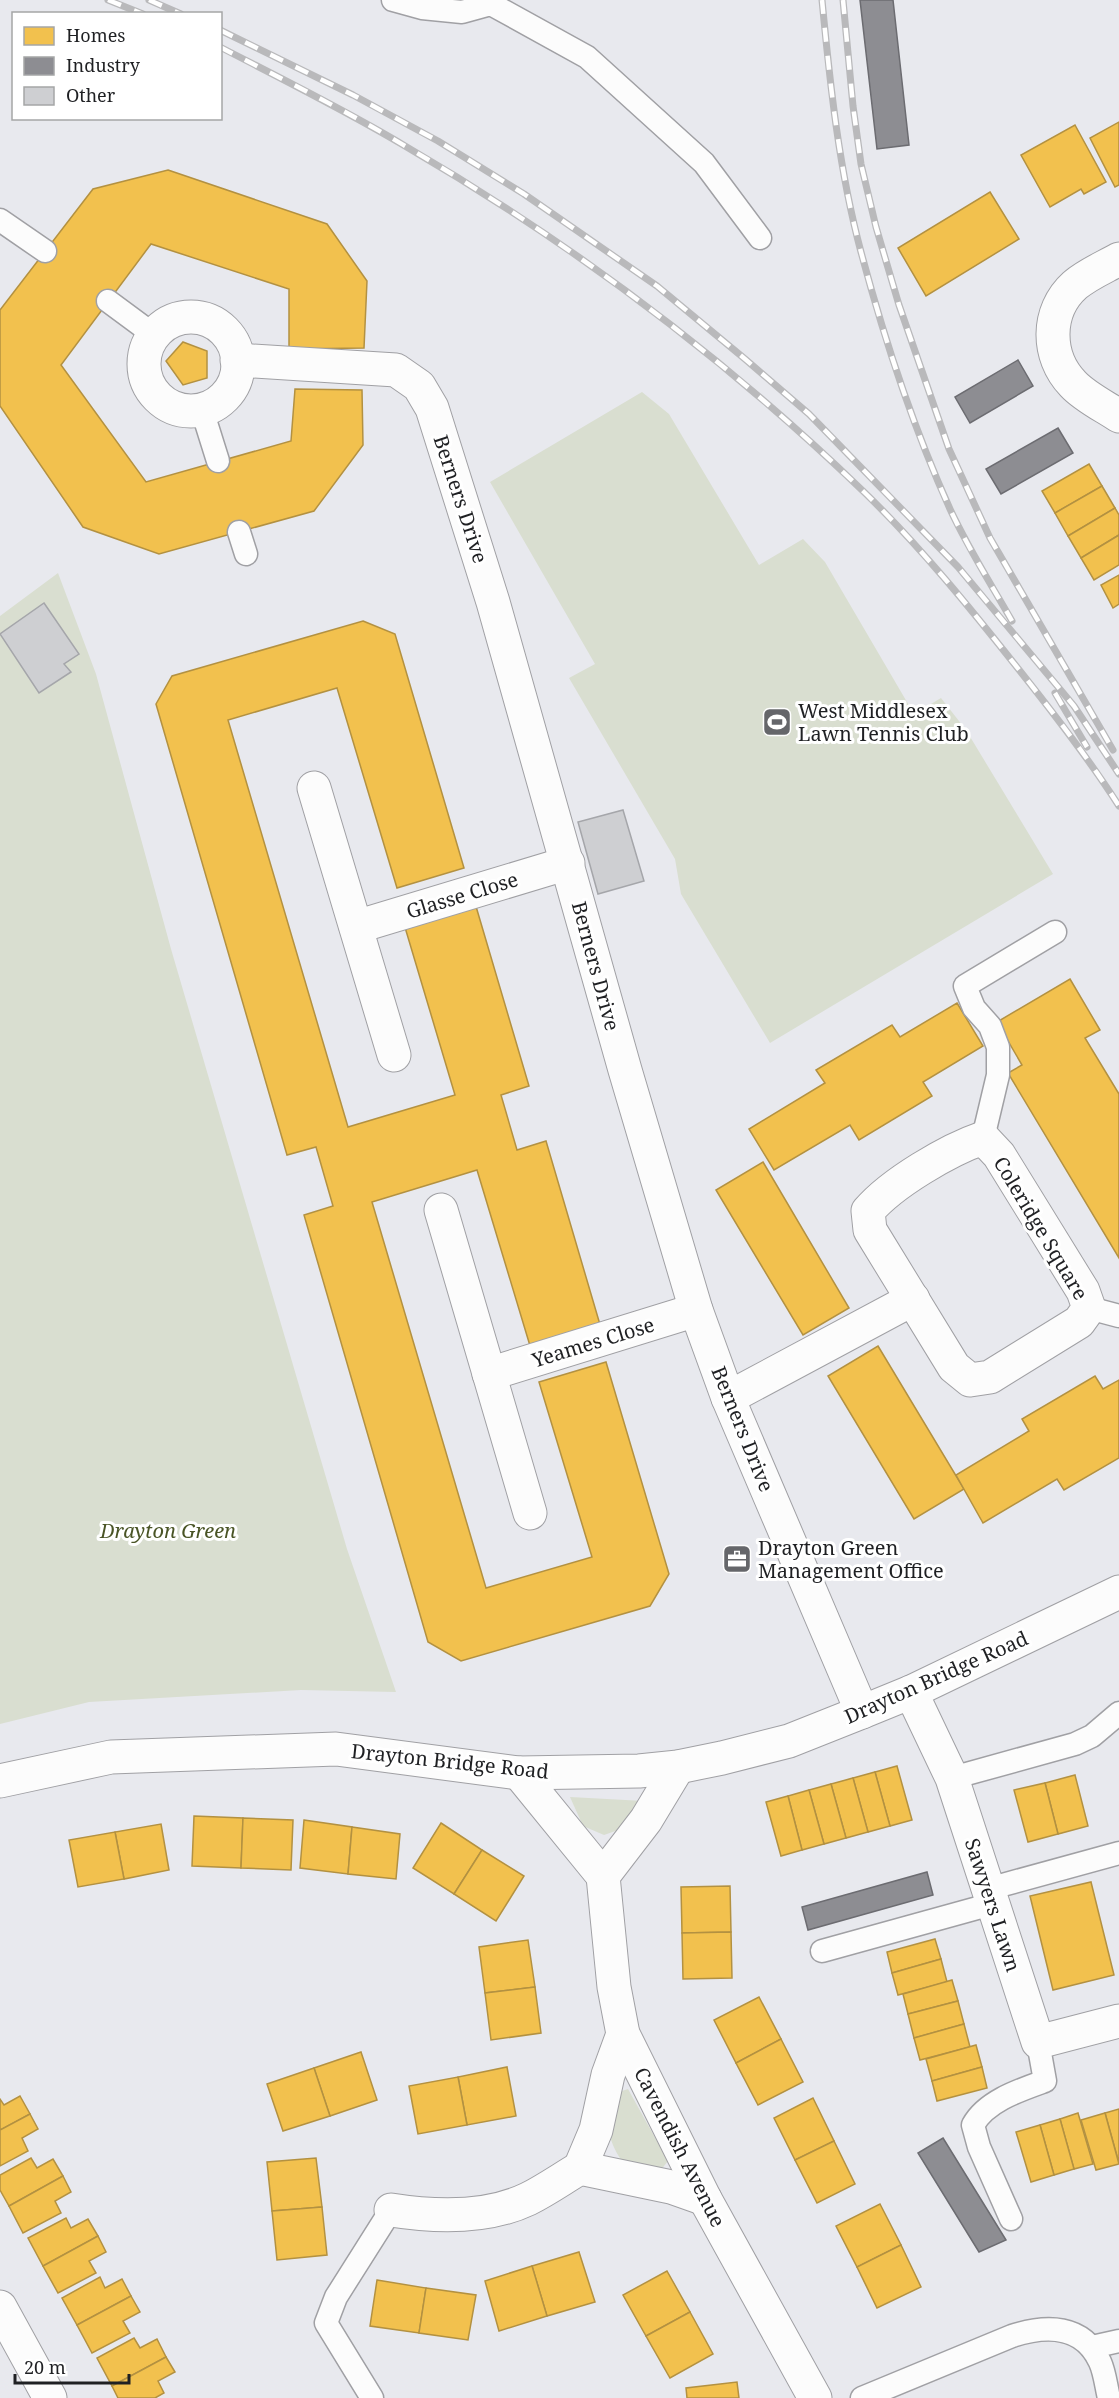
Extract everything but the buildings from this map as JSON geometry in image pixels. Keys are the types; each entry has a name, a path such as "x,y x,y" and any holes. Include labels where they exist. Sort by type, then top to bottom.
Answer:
{"street":[{"path":"1119,259 1076,284 1065,296 1056,312 1052,329 1058,361 1073,384 1119,416"},
{"path":"196,317 211,322 225,332 234,345 237,360 237,374 225,397 202,410 189,411 174,408 152,391 146,377 144,363 147,348 154,335 165,325 180,318 196,317"},
{"name":"Berners Drive","path":"237,360 396,370 419,386 432,408 469,522 696,1310 728,1398 862,1712"},
{"path":"314,788 394,1055"},
{"name":"Glasse Close","path":"356,927 568,863"},
{"name":"Coleridge Square","path":"983,1138 999,1155 1083,1291 1104,1312 1079,1322 990,1377 970,1380 954,1367 913,1299 870,1230 868,1210 882,1195 962,1145 983,1138"},
{"path":"441,1210 530,1513"},
{"path":"728,1398 913,1299"},
{"name":"Yeames Close","path":"489,1374 696,1310"},
{"name":"Drayton Bridge Road","path":"0,1781 111,1757 336,1749 519,1773 628,1772 678,1767 789,1741 911,1692 1119,1592"},
{"name":"Sawyers Lawn","path":"911,1692 952,1779 1038,2042"},
{"path":"519,1773 603,1876 646,1820 678,1767"},
{"name":"Cavendish Avenue","path":"603,1876 614,1987 622,2034 705,2199 815,2398"},
{"path":"1038,2042 1119,2021"},
{"path":"391,2210 418,2215 452,2216 499,2209 528,2199 580,2168 596,2130 608,2075 622,2034"},
{"path":"580,2168 671,2187 705,2199"},
{"path":"0,2307 50,2398"}],"lane":[{"path":"393,0 422,8 462,12 491,4 587,57 704,163 760,238"},
{"path":"0,220 45,251"},
{"path":"108,301 154,335"},
{"path":"202,410 218,461"},
{"path":"239,531 246,554"},
{"path":"983,1138 998,1075 998,1047 990,1026 974,1008 965,986 1055,932"},
{"path":"952,1779 1075,1744 1092,1736 1119,1713"},
{"path":"822,1951 1119,1853"},
{"path":"1011,2219 979,2147 973,2124 979,2113 990,2106 1046,2081 1038,2042"},
{"path":"372,2398 326,2323 336,2297 391,2210"},
{"path":"862,2398 1031,2330 1050,2328 1073,2334 1092,2347 1101,2364 1109,2398"},
{"path":"1092,2347 1119,2341"}],"green space":[{"name":"West Middlesex Lawn Tennis Club","path":"642,392 669,414 759,565 803,539 825,562 914,714 941,698 966,730 1053,874 770,1043 681,894 675,859 569,678 595,664 490,482"},
{"name":"Drayton Green","path":"58,573 96,674 171,949 347,1549 396,1692 301,1690 89,1702 0,1724 0,616"},
{"path":"570,1797 644,1801 624,1828 604,1835 583,1826"},
{"path":"628,2089 668,2161 660,2171 622,2161 613,2145 609,2130 607,2096"}],"railway":[{"path":"108,0 138,12"},
{"path":"149,0 176,12"},
{"path":"822,0 841,158 853,221 879,317 900,382 936,478 972,552 1012,621"},
{"path":"843,0 861,164 876,227 899,305 949,449 990,538 1113,750"},
{"path":"222,31 353,95 438,141 524,194 657,286 809,414 958,567 1074,706 1119,774"},
{"path":"222,48 382,133 527,222 644,305 756,394 863,491 945,578 1046,704 1084,754 1119,806"},
{"path":"1055,693 1087,747"}],"place":[{"name":"West Middlesex Lawn Tennis Club","path":"777,722"},
{"name":"Drayton Green Management Office","path":"737,1559"}]}
